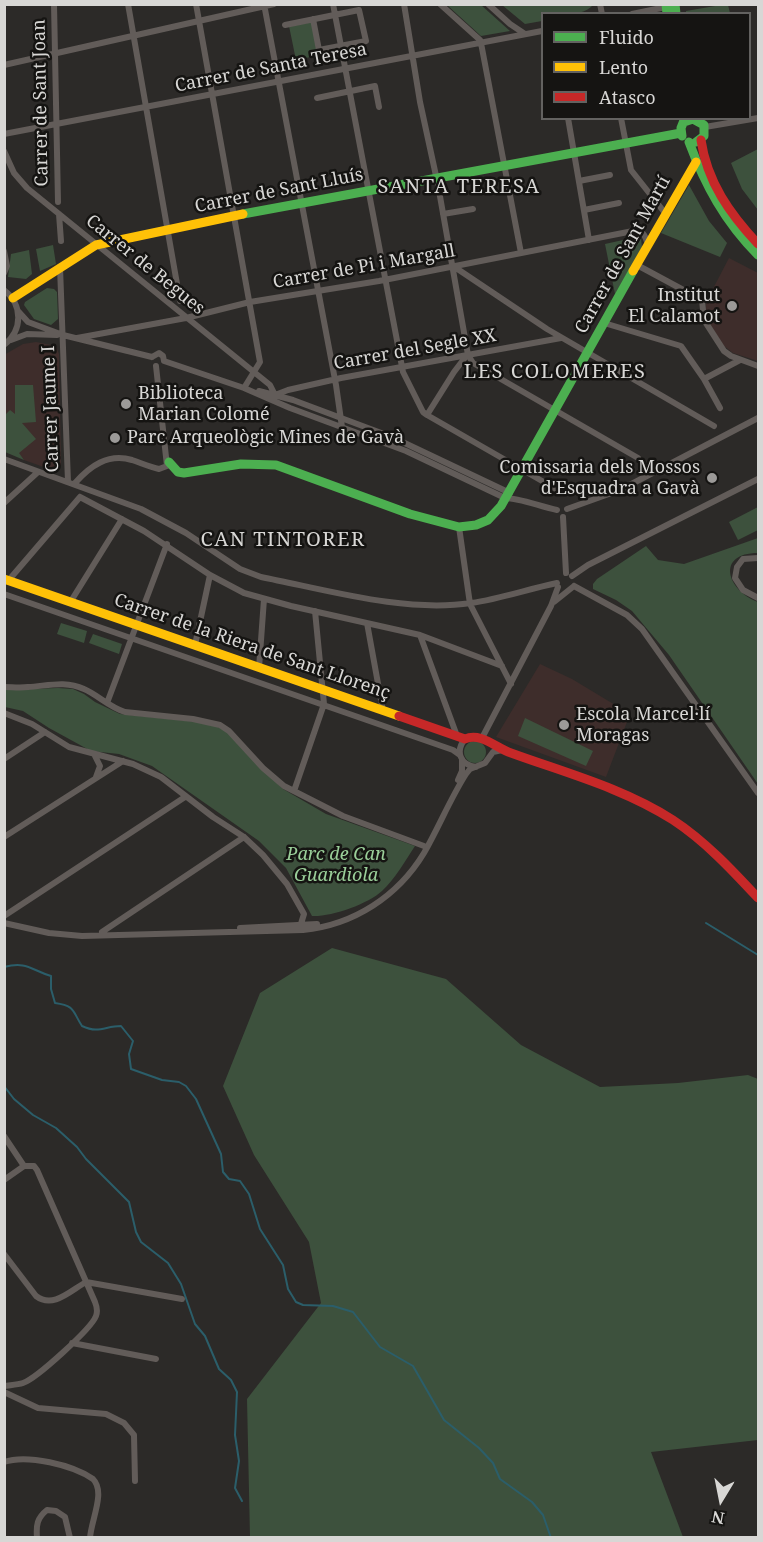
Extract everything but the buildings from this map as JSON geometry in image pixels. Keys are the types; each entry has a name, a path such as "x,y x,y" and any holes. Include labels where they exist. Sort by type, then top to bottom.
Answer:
{"street":[{"name":"Carrer de Sant Joan","path":"54,4 58,202"},
{"path":"128,4 180,301"},
{"path":"196,4 260,362 244,388"},
{"path":"4,65 274,4"},
{"path":"333,4 402,367 423,412 556,489"},
{"path":"404,4 468,355 473,363 638,458"},
{"path":"440,4 480,40 521,253"},
{"path":"488,4 525,34"},
{"path":"264,6 303,203 342,427"},
{"path":"643,12 671,7"},
{"path":"285,25 313,19 359,10 366,41 319,50 313,19"},
{"name":"Carrer de Santa Teresa","path":"4,134 541,31"},
{"path":"317,98 375,86 379,107"},
{"path":"568,120 589,240"},
{"path":"621,120 631,170 665,213"},
{"path":"684,120 681,133 683,138 693,143 704,136 705,128 698,120"},
{"path":"705,128 744,120"},
{"name":"Carrer de Sant Lluís","path":"13,298 96,245 234,216 681,133"},
{"path":"700,140 703,157 722,198 739,223 759,244"},
{"path":"689,142 714,202 739,235 759,255"},
{"name":"Carrer de Begues","path":"4,151 14,173 27,188 270,385 276,395"},
{"name":"Carrer de Sant Martí","path":"459,527 476,525 488,520 509,496 665,213 696,162"},
{"path":"579,181 610,175"},
{"path":"584,210 619,203"},
{"path":"443,214 473,209"},
{"path":"59,214 61,241"},
{"name":"Carrer de Pi i Margall","path":"77,339 186,318 250,302 385,280 633,231 640,231 645,235 648,245"},
{"path":"4,251 7,266 4,273"},
{"path":"637,265 702,300 706,325 724,351 759,366"},
{"path":"453,266 561,338 714,426"},
{"name":"Carrer Jaume I","path":"60,267 74,483 83,498"},
{"path":"4,290 13,298 18,311 28,322 77,339 152,357 159,353 163,356 164,361"},
{"path":"6,343 17,328 18,311"},
{"path":"604,323 681,346 704,379 720,408"},
{"path":"6,343 27,334 63,335"},
{"name":"Carrer del Segle XX","path":"276,395 335,379 561,338"},
{"path":"427,415 454,372 468,355"},
{"path":"152,357 152,363 156,366 169,462 178,472 184,473 237,463 262,462 276,465 410,514 459,527 470,604 511,684"},
{"path":"704,379 741,360"},
{"path":"156,366 162,365 164,361"},
{"path":"164,361 244,388 406,452 509,496 557,510 562,506 567,509 620,490 759,418"},
{"path":"244,388 276,395 410,444 509,496"},
{"path":"4,459 141,509 186,533 240,569 261,577 398,604 470,604 557,585"},
{"path":"74,483 91,467 109,459 129,459 159,470 168,466 169,462"},
{"path":"4,503 38,472"},
{"path":"490,755 485,740 552,603 559,577 588,565 759,479"},
{"path":"6,580 89,490"},
{"path":"83,498 167,544 210,575 236,589 264,600 420,635 502,666"},
{"path":"552,603 574,586 575,580 569,574 563,517 567,509"},
{"path":"557,510 558,515 563,517"},
{"path":"71,601 122,519"},
{"path":"107,704 135,624 167,544"},
{"path":"759,558 744,559 737,567 735,578 743,590 759,598"},
{"path":"195,645 210,575"},
{"name":"Carrer de la Riera de Sant Llorenç","path":"6,580 461,738 474,736 485,740"},
{"path":"557,585 565,592"},
{"path":"574,586 627,615 642,629 759,793"},
{"path":"4,594 453,750 468,765 477,767"},
{"path":"259,668 264,600"},
{"path":"294,792 324,704 315,611"},
{"path":"367,623 383,711"},
{"path":"4,919 57,931 300,927 339,919 373,901 395,884 418,857 461,774 461,738 420,635"},
{"path":"4,687 65,684 83,688 107,704 125,712 202,720 225,728 268,773 294,792 343,816 424,846"},
{"path":"4,712 22,719 69,747 148,770 244,837 263,855 287,884 304,914 300,927"},
{"path":"4,759 45,732"},
{"path":"485,740 502,750 611,789 652,808 673,820 703,843 758,896"},
{"path":"4,919 49,933 100,936 303,930 334,924 374,905 402,882 425,852 464,776 471,769 486,762 490,755 502,750"},
{"path":"93,754 100,766 94,779"},
{"path":"4,837 123,761"},
{"path":"4,919 185,797"},
{"path":"102,932 244,837"},
{"path":"4,1136 24,1166"},
{"path":"4,1180 24,1166 34,1166 37,1170 98,1311 96,1318 72,1343 25,1382 4,1386"},
{"path":"4,1254 42,1301 55,1300 86,1282 182,1299"},
{"path":"72,1343 156,1359"},
{"path":"4,1392 38,1408 106,1414 124,1423 134,1435 135,1481"},
{"path":"4,1462 13,1459 42,1460 93,1479 98,1490 90,1538"},
{"path":"37,1538 38,1518 47,1510 56,1511 65,1517 70,1538"}],"shaded area":[{"name":"Institut El Calamot","path":"729,258 758,273 758,361 733,353 724,346 706,319 706,302"},
{"path":"36,342 56,346 59,354 61,465 55,471 24,460 5,437 4,355 23,344"},
{"name":"Escola Marcel·lí Moragas","path":"540,664 572,679 630,714 606,777 496,737"}],"green space":[{"path":"594,4 580,12 541,12 541,21 525,24 502,5"},
{"path":"447,5 481,5 510,31 481,36"},
{"path":"728,5 730,12 686,12"},
{"path":"313,22 320,55 296,60 289,26"},
{"path":"758,149 758,210 742,189 731,163"},
{"path":"689,185 709,221 727,243 720,257 661,233"},
{"path":"632,238 641,239 642,247 615,294 605,244"},
{"path":"53,245 56,264 40,271 36,249"},
{"path":"29,250 32,274 26,279 8,277 11,254"},
{"path":"47,288 57,292 58,319 51,325 34,319 24,305 25,302"},
{"path":"15,385 33,385 36,422 22,423 36,439 19,453 24,460 5,452 5,415 10,410 15,414"},
{"path":"758,507 758,530 738,540 729,522"},
{"path":"758,538 758,553 736,559 731,565 730,573 739,589 758,602 758,784 669,655 632,611 593,589 593,584 646,546 658,560 684,564"},
{"path":"61,623 87,631 84,643 57,634"},
{"path":"93,634 122,644 119,654 89,643"},
{"name":"Parc de Can Guardiola","path":"73,689 120,714 208,723 225,730 283,789 326,814 415,846 400,870 376,896 339,912 312,916 286,868 259,841 152,766 119,754 91,751 23,711 5,707 5,690"},
{"path":"525,718 593,751 586,766 518,736"},
{"path":"475,741 483,744 486,752 483,760 475,763 467,760 464,752 467,744"},
{"path":"332,948 446,979 521,1045 600,1087 678,1083 748,1075 758,1079 758,1440 651,1452 683,1537 250,1537 247,1399 321,1303 309,1242 254,1155 223,1086 260,993"}],"waterway":[{"path":"706,923 758,955"},
{"path":"4,967 24,966 51,976 51,989 55,1003 70,1008 82,1026 98,1030 121,1026 133,1041 129,1054 131,1069 186,1086 196,1099 221,1154 223,1172 229,1179 240,1181 249,1194 260,1229 283,1265 288,1289 296,1302 303,1305 333,1306 353,1312 380,1347 413,1366 444,1420 479,1448 493,1463 500,1479 532,1502 543,1515 551,1538"},
{"path":"4,1086 14,1099 33,1115 56,1128 77,1147 129,1202 136,1232 141,1242 168,1263 181,1284 195,1324 205,1336 219,1369 231,1380 237,1392 235,1435 239,1461 235,1488 242,1501"}],"traffic: fast":[{"path":"666,4 667,12"},
{"path":"675,4 676,12"},
{"path":"682,136 681,128 684,120"},
{"path":"684,122 690,120"},
{"path":"695,120 704,125 704,136 696,142"},
{"path":"243,214 681,133"},
{"path":"689,142 717,202 758,255"},
{"path":"169,462 178,472 184,473 241,464 276,465 410,514 459,527 476,525 488,520 501,506 633,271"}],"traffic: slow":[{"path":"633,271 696,162"},
{"path":"13,298 96,245 243,214"},
{"path":"4,579 399,716"}],"traffic: jam":[{"path":"701,140 708,170 721,196 758,244"},
{"path":"399,716 465,739 471,737 483,739 511,753 614,790 654,809 696,837 758,898"}],"place":[{"name":"Institut El Calamot","path":"732,306"},
{"name":"Biblioteca Marian Colomé","path":"126,404"},
{"name":"Parc Arqueològic Mines de Gavà","path":"115,438"},
{"name":"Comissaria dels Mossos d'Esquadra a Gavà","path":"712,478"},
{"name":"Escola Marcel·lí Moragas","path":"564,725"}],"district":[{"name":"SANTA TERESA","path":"459,187"},
{"name":"LES COLOMERES","path":"555,372"},
{"name":"CAN TINTORER","path":"283,540"}]}
